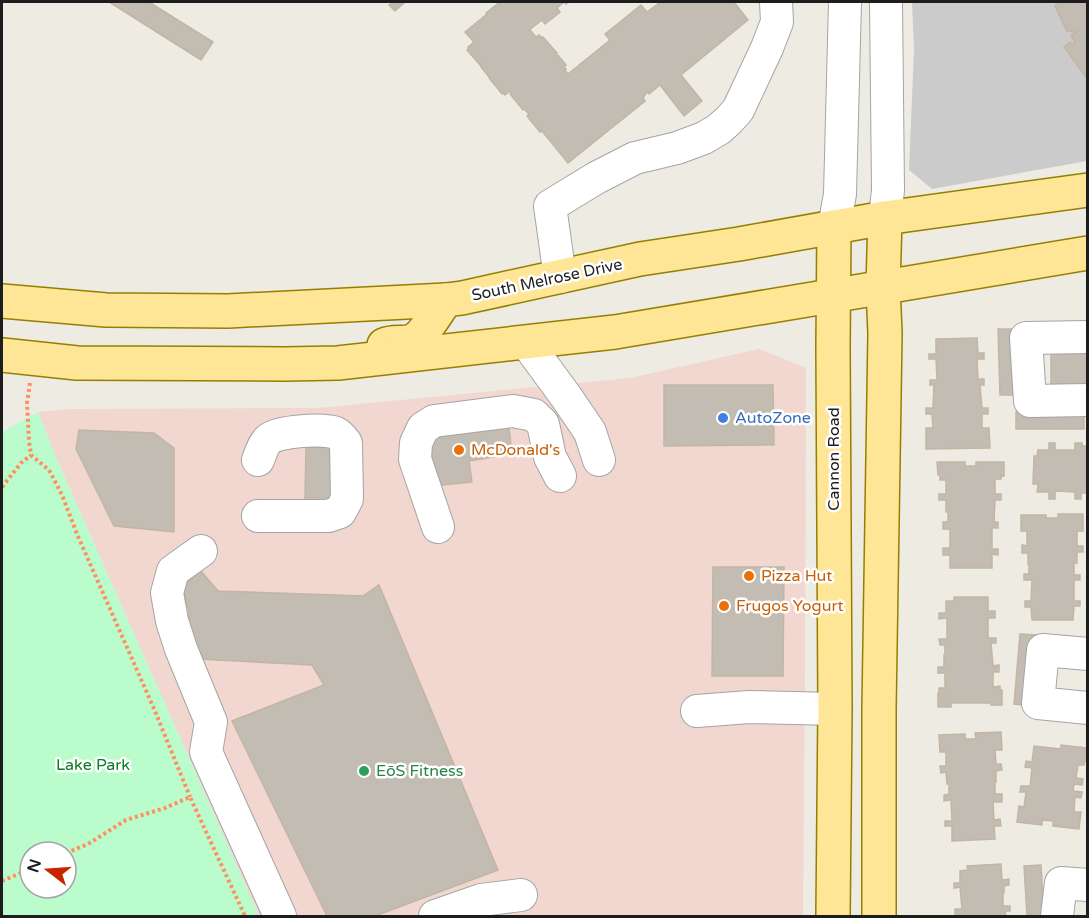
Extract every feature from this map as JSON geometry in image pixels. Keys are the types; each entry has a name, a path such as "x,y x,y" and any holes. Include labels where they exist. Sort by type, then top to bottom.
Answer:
{"main road":[{"name":"South Melrose Drive","path":"2,301 106,310 228,311 446,300 640,259 885,218 1088,190"},
{"path":"879,916 885,218"},
{"name":"Cannon Road","path":"833,916 834,227"},
{"path":"2,355 77,363 338,363 615,332 1088,253"},
{"path":"376,359 380,347 385,344 411,341 418,337 446,300"},
{"path":"835,709 879,709"}],"street":[{"path":"560,277 550,206 635,158 677,148 704,138 729,120 738,110 767,48 777,22 776,2"},
{"name":"Cannon Road","path":"834,227 840,194 845,2"},
{"path":"885,218 888,190 886,2"},
{"path":"1088,338 1026,338 1030,401 1088,400"},
{"path":"526,342 590,432 599,460"},
{"path":"438,527 415,459 416,442 423,428 434,421 513,411 534,415 543,424 549,457 560,476"},
{"path":"258,460 269,439 279,434 323,430 338,434 346,443 347,499 340,512 328,516 258,516"},
{"path":"201,551 173,571 167,593 172,621 211,722 206,752 280,916"},
{"path":"1088,654 1043,650 1038,703 1088,708"},
{"path":"697,711 749,708 835,709"},
{"path":"1057,916 1061,884 1088,885"},
{"path":"435,916 481,900 521,895"}],"path":[{"path":"35,358 27,403 31,455 49,470 62,495 190,797 245,916"},
{"path":"2,487 21,463 31,455"},
{"path":"78,848 126,820 165,808 190,797"},
{"path":"2,881 18,874"}],"shaded area":[{"path":"912,2 1087,2 1087,161 932,189 909,170 914,49"},
{"path":"759,349 806,368 803,916 259,916 57,460 38,412 71,409 318,408 630,378"}],"green space":[{"name":"Lake Park","path":"38,412 57,460 259,916 2,916 2,432"}],"building":[{"path":"109,2 149,2 213,42 201,60"},
{"path":"393,2 405,2 395,11 389,5"},
{"path":"500,2 564,2 557,8 560,12 545,24 542,20 528,31 530,30 536,37 539,35 543,37 566,65 564,67 568,74 610,40 605,34 641,5 647,12 658,2 734,2 748,20 681,75 702,101 684,116 660,85 649,94 647,92 643,98 645,101 568,163 527,116 529,114 523,110 510,91 505,95 502,94 481,64 467,50 474,42 465,32"},
{"path":"1061,2 1088,2 1088,80 1064,47 1070,42 1072,45 1075,42 1071,36 1076,32 1067,31 1055,6"},
{"path":"998,329 1017,329 1017,395 1000,395"},
{"path":"977,338 978,353 984,353 984,359 977,359 978,379 984,379 984,385 980,385 982,408 988,408 988,414 982,414 982,428 989,428 990,448 926,449 926,428 933,428 932,414 926,414 926,408 933,408 934,385 930,385 930,380 937,380 936,359 929,359 929,354 936,354 936,339"},
{"path":"1051,353 1088,353 1088,387 1051,387"},
{"path":"664,385 773,385 774,445 664,446"},
{"path":"1016,412 1084,412 1084,429 1016,429"},
{"path":"508,419 512,454 469,461 472,482 433,486 425,439 441,437 443,429"},
{"path":"79,430 154,433 174,448 174,532 114,526 76,449"},
{"path":"1049,443 1055,443 1055,450 1075,450 1075,443 1088,446 1088,493 1081,493 1081,499 1075,499 1075,492 1055,491 1055,499 1049,499 1049,492 1037,492 1038,484 1033,484 1034,456 1037,456 1038,450 1049,450"},
{"path":"306,447 340,447 340,498 305,498"},
{"path":"937,462 965,462 965,466 976,466 976,462 1004,462 1004,476 1001,475 1001,479 995,479 995,494 1001,494 1001,500 995,500 994,522 998,522 998,528 992,528 992,549 998,549 998,555 992,554 992,568 950,568 950,555 943,555 943,548 950,548 950,529 943,529 943,522 948,522 948,512 946,512 946,500 939,500 939,494 946,494 946,480 940,480"},
{"path":"1058,514 1083,514 1083,531 1077,531 1077,546 1083,546 1083,552 1077,552 1077,563 1074,563 1074,575 1080,575 1080,580 1074,580 1074,601 1080,601 1080,606 1074,606 1073,620 1032,620 1031,607 1025,607 1025,601 1031,601 1032,580 1024,580 1024,574 1029,574 1029,564 1028,553 1022,553 1022,545 1027,546 1027,531 1021,531 1021,515 1046,515 1046,518 1058,518"},
{"path":"713,567 784,567 783,676 712,676"},
{"path":"201,571 218,591 363,596 379,585 498,870 375,916 327,916 232,721 324,685 312,665 197,659 189,633 189,611 182,587"},
{"path":"954,597 988,597 988,611 995,611 995,618 988,618 988,638 996,638 996,643 991,643 993,666 999,665 999,672 993,672 993,687 1000,686 1002,690 1002,705 951,703 951,707 938,707 939,688 945,688 945,673 938,673 938,667 944,667 945,645 940,645 939,639 947,639 947,618 939,619 939,613 946,613 946,601 954,601"},
{"path":"1020,634 1038,635 1031,706 1014,704"},
{"path":"1001,732 1002,750 995,750 996,764 1001,764 1002,770 996,771 995,794 1002,794 1002,802 993,802 994,820 1000,819 1001,826 994,826 995,839 952,841 952,826 945,826 945,821 952,821 951,800 944,801 944,795 949,794 949,784 947,784 946,772 941,773 940,766 946,766 946,752 940,752 939,735 965,734 965,739 976,739 975,733"},
{"path":"1061,745 1086,748 1087,761 1084,765 1078,765 1076,778 1083,779 1082,785 1074,784 1073,791 1082,792 1081,798 1075,797 1074,812 1081,812 1079,829 1053,826 1053,821 1042,820 1042,825 1017,822 1019,806 1024,807 1026,792 1020,792 1021,786 1030,786 1032,768 1025,767 1026,761 1032,762 1034,746 1061,749"},
{"path":"1001,864 1002,880 1009,879 1009,885 1004,886 1003,894 1003,906 1010,906 1010,911 1005,911 1006,916 959,916 955,914 955,909 962,909 960,887 954,888 954,883 960,883 960,871 968,870 967,866"},
{"path":"1041,865 1044,916 1027,916 1024,866"}],"place":[{"name":"AutoZone","path":"723,418"},
{"name":"McDonald's","path":"459,450"},
{"name":"Pizza Hut","path":"749,576"},
{"name":"Frugos Yogurt","path":"724,606"},
{"name":"EōS Fitness","path":"364,771"}]}
